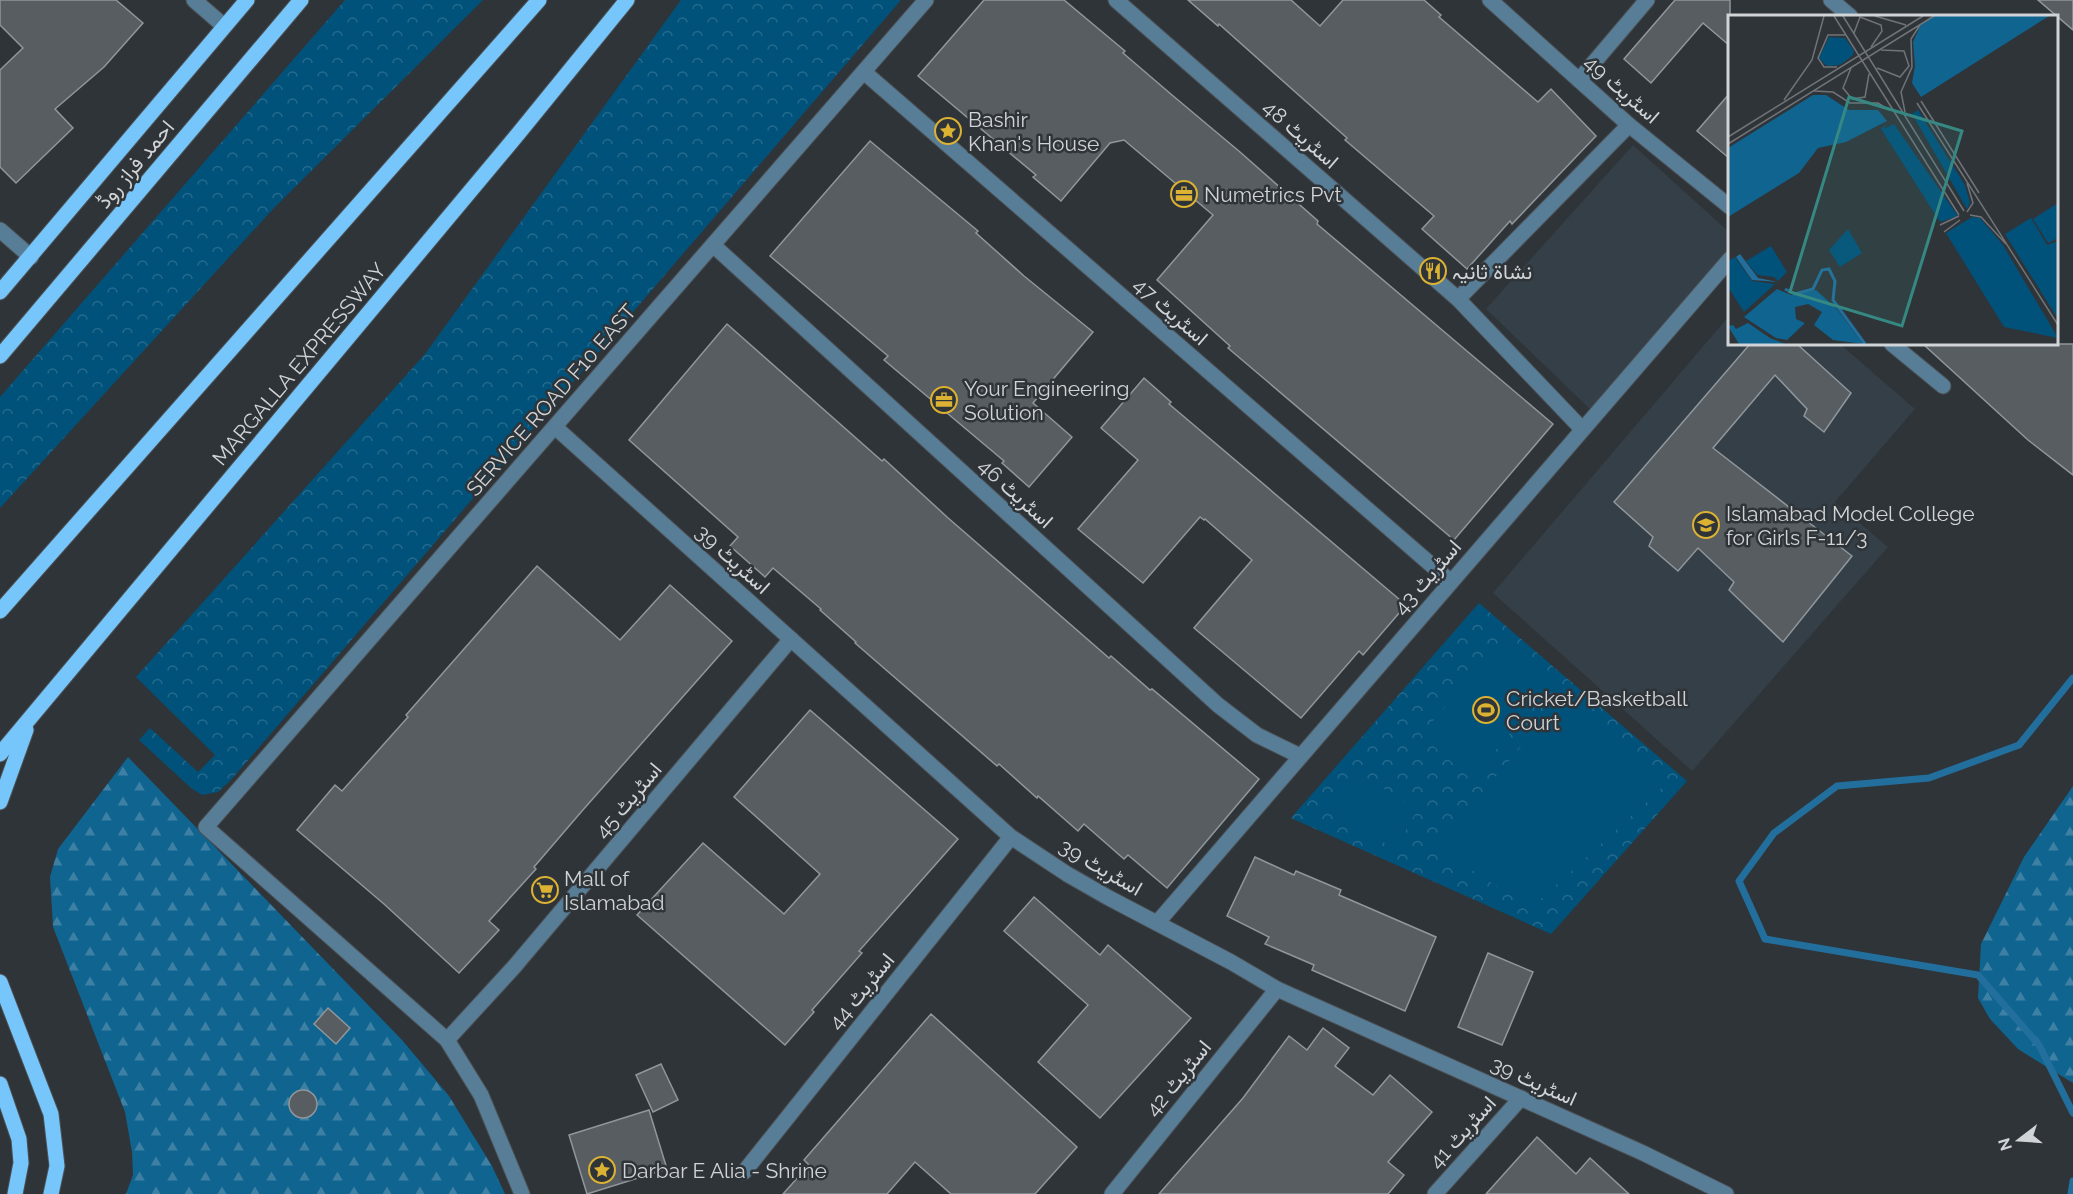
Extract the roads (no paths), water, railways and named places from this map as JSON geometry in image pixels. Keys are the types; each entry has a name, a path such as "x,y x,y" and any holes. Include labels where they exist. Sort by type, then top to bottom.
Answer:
{"main road":[{"name":"احمد فراز روڈ","path":"0,292 247,0"},
{"name":"احمد فراز روڈ","path":"0,356 302,0"},
{"path":"0,611 6,600 539,0"},
{"name":"MARGALLA EXPRESSWAY","path":"0,754 518,134 627,0"},
{"path":"0,802 30,718"},
{"path":"0,982 51,1114 57,1166 51,1194"},
{"path":"0,1084 19,1138 21,1163 15,1194"}],"street":[{"path":"194,0 224,26"},
{"name":"SERVICE ROAD F10 EAST","path":"447,1040 206,827 926,0"},
{"name":"اسٹریٹ 48","path":"1116,0 1458,299 1582,429"},
{"name":"اسٹریٹ 49","path":"1490,0 1629,125 1728,205"},
{"path":"1579,80 1647,0"},
{"path":"1831,0 1849,15"},
{"name":"اسٹریٹ 47","path":"864,72 1451,582"},
{"path":"1458,299 1629,125"},
{"path":"0,230 31,257"},
{"name":"اسٹریٹ 46","path":"714,245 1218,705 1257,735 1300,756"},
{"name":"اسٹریٹ 43","path":"1156,923 1728,261"},
{"path":"1893,345 1943,386"},
{"name":"اسٹریٹ 39","path":"555,427 1011,837 1067,874 1277,989 1643,1153 1726,1194"},
{"name":"اسٹریٹ 45","path":"447,1040 514,967 791,639"},
{"name":"اسٹریٹ 44","path":"744,1172 1011,837"},
{"name":"اسٹریٹ 42","path":"1112,1194 1277,989"},
{"path":"447,1040 481,1095 522,1194"},
{"name":"اسٹریٹ 41","path":"1435,1194 1521,1098"}],"waterway":[{"path":"2073,678 2019,745 1929,778 1837,786 1774,833 1739,881 1765,939 1978,975 2039,1045 2073,1113"},
{"path":"2071,1194 2073,1181"}],"place":[{"name":"Bashir Khan's House","path":"948,131"},
{"name":"Numetrics Pvt","path":"1184,194"},
{"name":"نشاۃ ثانیہ","path":"1433,271"},
{"name":"Your Engineering Solution","path":"944,400"},
{"name":"Islamabad Model College for Girls F-11/3","path":"1706,525"},
{"name":"Cricket/Basketball Court","path":"1486,710"},
{"name":"Mall of Islamabad","path":"545,890"},
{"name":"Darbar E Alia - Shrine","path":"602,1170"}]}
